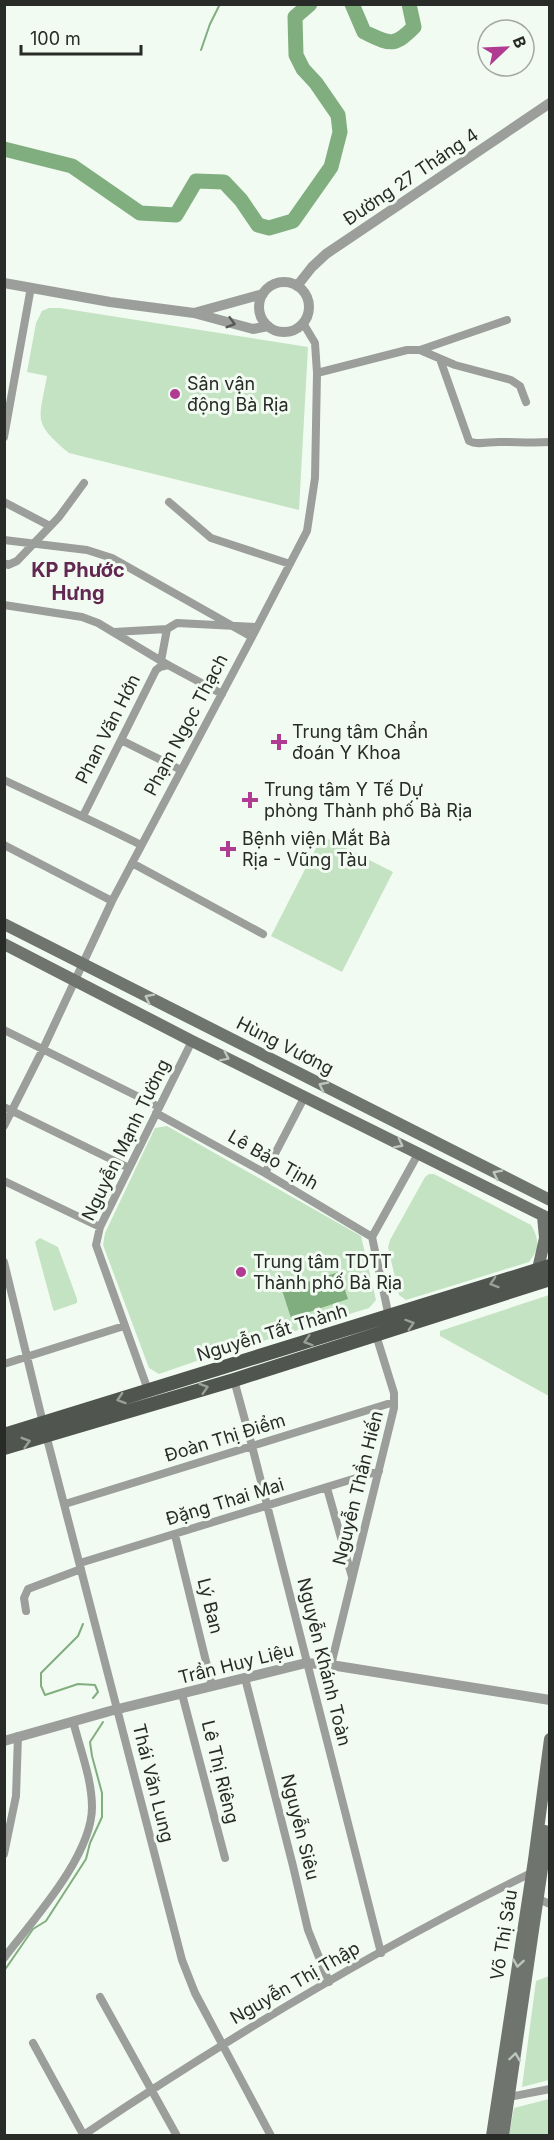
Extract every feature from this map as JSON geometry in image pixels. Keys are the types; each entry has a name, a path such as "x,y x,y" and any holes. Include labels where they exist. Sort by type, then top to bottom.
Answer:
{"main road":[{"name":"Hùng Vương","path":"4,924 549,1200"},
{"name":"Hùng Vương","path":"4,944 546,1218"},
{"path":"544,1267 546,1218"},
{"name":"Nguyễn Tất Thành","path":"4,1448 45,1429 148,1390 544,1267"},
{"name":"Nguyễn Tất Thành","path":"4,1435 45,1429 234,1380 549,1279"},
{"name":"Võ Thị Sáu","path":"492,2136 503,2098 544,1901 543,1849 549,1739"},
{"name":"Võ Thị Sáu","path":"503,2136 503,2098 531,1873 543,1849 549,1803"}],"street":[{"name":"Đường 27 Tháng 4","path":"297,286 326,254 549,103"},
{"path":"4,283 110,302 194,313 247,328 257,329 268,326 285,332 303,323 309,306 307,299 297,286 282,282 275,284 263,294 194,313"},
{"path":"4,437 31,287"},
{"path":"263,294 260,301 260,314 268,326"},
{"path":"317,373 407,350 420,350 507,320"},
{"name":"Phạm Ngọc Thạch","path":"4,1126 9,1109 43,1049 112,901 303,540 311,512 315,478 317,373 315,343 303,323"},
{"path":"420,350 440,359 511,380 520,386 526,402"},
{"path":"440,359 469,441 480,444 549,442"},
{"path":"4,563 9,565 17,561 50,526 84,483"},
{"path":"4,502 50,526"},
{"path":"169,502 211,538 290,564"},
{"path":"4,540 87,550 112,558 252,638"},
{"path":"4,605 82,617 98,623 164,663 222,694"},
{"path":"114,632 167,629 177,622 257,627"},
{"path":"164,663 167,629"},
{"name":"Phan Văn Hớn","path":"83,816 156,670 164,663"},
{"path":"121,740 181,770"},
{"path":"4,780 141,845"},
{"path":"4,845 112,901"},
{"path":"132,863 263,934"},
{"name":"Lê Bảo Tịnh","path":"4,1030 158,1110 372,1237"},
{"name":"Nguyễn Mạnh Tường","path":"148,1390 96,1245 100,1227 192,1041"},
{"path":"265,1173 305,1096"},
{"path":"9,1109 129,1168"},
{"path":"389,1317 372,1237 418,1154"},
{"path":"4,1181 100,1227"},
{"name":"Thái Văn Lung","path":"4,1262 182,1960 195,1993 271,2136"},
{"path":"4,1364 124,1326"},
{"name":"Nguyễn Thần Hiến","path":"331,1665 393,1418 394,1393 376,1335"},
{"name":"Nguyễn Khánh Toàn","path":"234,1380 381,1953"},
{"name":"Đoàn Thị Điểm","path":"65,1504 394,1402"},
{"name":"Đặng Thai Mai","path":"26,1611 24,1598 28,1588 81,1566 379,1471"},
{"name":"Nguyễn Thần Hiến","path":"327,1488 352,1579"},
{"name":"Lý Ban","path":"175,1535 212,1686"},
{"name":"Trần Huy Liệu","path":"4,1741 73,1721 306,1663 549,1700"},
{"name":"Nguyễn Siêu","path":"245,1678 308,1930 329,1982"},
{"name":"Lê Thị Riêng","path":"183,1694 225,1858"},
{"path":"4,1958 57,1887 78,1854 88,1830 92,1808 90,1786 73,1721"},
{"path":"4,1854 14,1806 18,1736"},
{"name":"Nguyễn Thị Thập","path":"83,2135 222,2043 447,1916 531,1873"},
{"path":"100,1997 177,2136"},
{"path":"33,2043 83,2135"},
{"path":"503,2098 549,2089"}],"shaded area":[{"name":"Sân vận động Bà Rịa","path":"49,308 308,347 299,510 69,453 49,434 41,420 47,376 27,372 36,323 42,311"},
{"path":"322,836 393,872 342,972 271,936"},
{"name":"Trung tâm TDTT Thành phố Bà Rịa","path":"167,1126 361,1236 376,1300 369,1308 263,1341 249,1335 211,1347 205,1358 159,1374 149,1368 103,1245 105,1233 155,1128"},
{"path":"434,1174 531,1225 537,1244 535,1253 529,1262 406,1300 399,1295 388,1247 425,1177"},
{"path":"40,1238 58,1247 77,1303 54,1311 35,1242"},
{"path":"339,1272 348,1299 291,1318 282,1290"},
{"path":"549,1295 549,1396 440,1336 440,1331"},
{"path":"549,1976 549,2080 522,2087 536,1981"},
{"path":"549,2099 549,2135 509,2135 514,2108"}],"waterway":[{"path":"201,50 220,4"},
{"path":"4,149 72,166 140,213 176,215 196,181 224,182 241,200 258,225 269,228 293,221 331,167 340,132 338,115 316,83 303,69 296,55 295,17 310,4"},
{"path":"352,4 364,32 391,42 401,38 414,27 409,4"},
{"path":"83,1624 78,1636 41,1673 41,1686 45,1695 78,1684 95,1685 98,1692 93,1698"},
{"path":"4,1971 33,1929 46,1921 86,1859 90,1843 102,1817 102,1793 90,1742 103,1722"}],"place":[{"name":"Sân vận động Bà Rịa","path":"175,394"},
{"name":"Trung tâm Chẩn đoán Y Khoa","path":"279,742"},
{"name":"Trung tâm Y Tế Dự phòng Thành phố Bà Rịa","path":"250,800"},
{"name":"Bệnh viện Mắt Bà Rịa - Vũng Tàu","path":"228,849"},
{"name":"Trung tâm TDTT Thành phố Bà Rịa","path":"241,1272"}],"district":[{"name":"KP Phước Hưng","path":"78,582"}]}
